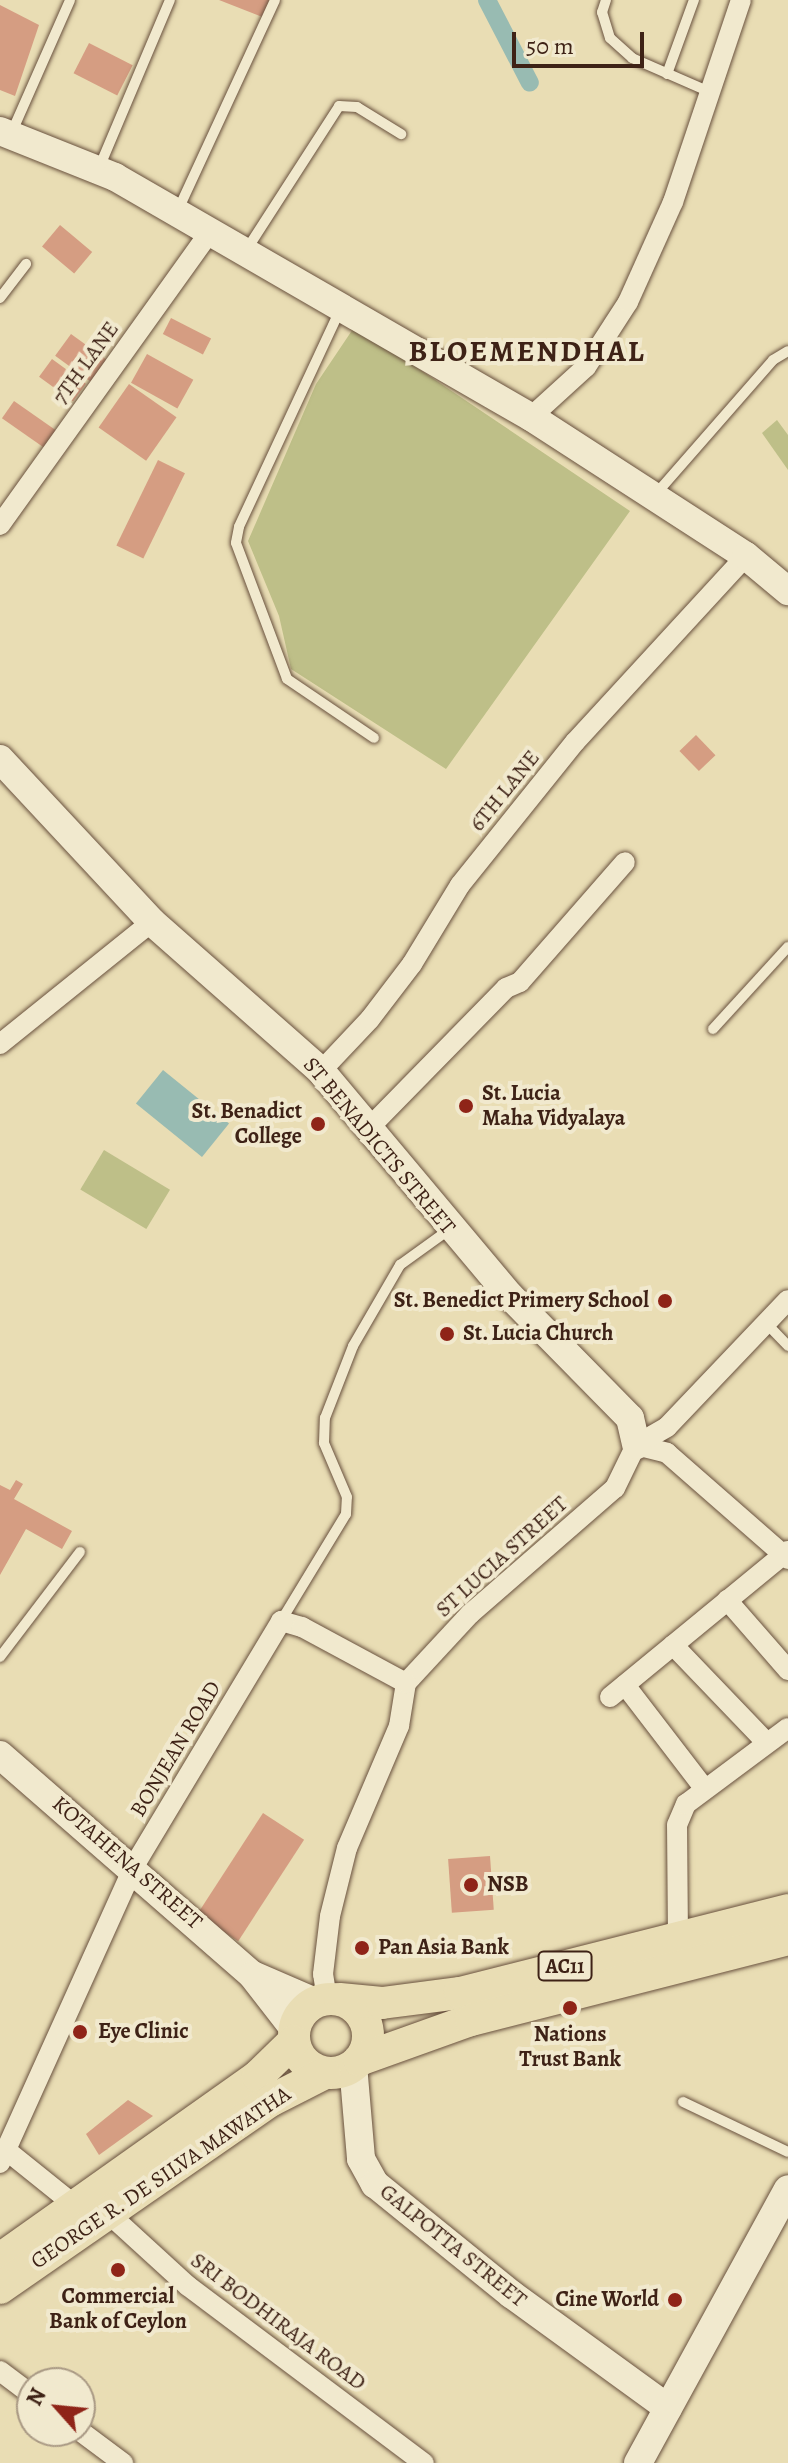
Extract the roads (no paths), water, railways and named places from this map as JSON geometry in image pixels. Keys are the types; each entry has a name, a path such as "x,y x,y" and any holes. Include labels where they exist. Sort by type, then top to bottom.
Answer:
{"main road":[{"name":"AC11","path":"327,2000 382,2003 460,1993 788,1910"},
{"name":"GEORGE R. DE SILVA MAWATHA","path":"0,2259 92,2210 272,2100 346,2066 471,2020 788,1939"},
{"path":"327,2000 352,2004 366,2024 368,2037 346,2066 304,2062 294,2035 327,2000"},
{"name":"GEORGE R. DE SILVA MAWATHA","path":"0,2288 258,2076 294,2035"}],"street":[{"path":"531,417 586,367 628,302 673,202 741,0"},
{"path":"5,134 98,170 211,230 531,417 746,556 788,591"},
{"name":"7TH LANE","path":"0,525 211,230"},
{"name":"6TH LANE","path":"321,1071 370,1019 412,964 460,885 575,742 746,556"},
{"name":"ST BENADICTS STREET","path":"0,759 152,922 321,1071 450,1229 630,1418 636,1445"},
{"path":"368,1129 506,988 520,982 625,862"},
{"path":"0,1044 152,922"},
{"path":"636,1445 667,1427 788,1300"},
{"path":"636,1445 667,1453 787,1555 727,1600 618,1691 704,1788"},
{"name":"ST LUCIA STREET","path":"406,1683 470,1614 615,1488 636,1445"},
{"path":"727,1600 788,1670"},
{"path":"281,1621 302,1627 406,1683 399,1726 347,1848 330,1916 323,1974 327,2000"},
{"name":"BONJEAN ROAD","path":"3,2156 134,1866 281,1621"},
{"path":"673,1645 765,1741"},
{"path":"678,1937 677,1825 686,1804 765,1741 788,1728"},
{"name":"KOTAHENA STREET","path":"0,1755 134,1866 252,1975 294,2035"},
{"name":"KOTAHENA STREET","path":"252,1975 327,2000"},
{"name":"GALPOTTA STREET","path":"346,2066 361,2159 375,2184 511,2294 668,2408"},
{"name":"SRI BODHIRAJA ROAD","path":"3,2156 92,2210 424,2463"},
{"path":"638,2463 788,2189"},
{"path":"96,2443 123,2463"}],"lane":[{"path":"5,134 70,0"},
{"path":"98,170 170,0"},
{"path":"177,211 275,0"},
{"path":"606,0 602,12 610,38 632,58 710,92"},
{"path":"667,74 694,0"},
{"path":"246,251 339,106 357,107 401,134"},
{"path":"0,298 26,264"},
{"path":"342,307 239,527 236,543 287,679 374,738"},
{"path":"654,496 773,360 788,351"},
{"path":"713,1029 788,947"},
{"path":"281,1621 346,1514 347,1497 324,1443 325,1418 353,1346 400,1265 450,1229"},
{"path":"766,1323 788,1346"},
{"path":"0,1657 80,1552"},
{"path":"683,2102 788,2152"}],"water":[{"path":"163,1070 229,1123 202,1157 136,1103"}],"waterway":[{"path":"487,0 530,83"}],"place":[{"name":"St. Lucia Maha Vidyalaya","path":"466,1106"},
{"name":"St. Benadict College","path":"318,1124"},
{"name":"St. Benedict Primery School","path":"665,1301"},
{"name":"St. Lucia Church","path":"447,1334"},
{"name":"NSB","path":"471,1885"},
{"name":"Pan Asia Bank","path":"362,1948"},
{"name":"Nations Trust Bank","path":"570,2008"},
{"name":"Eye Clinic","path":"80,2032"},
{"name":"Commercial Bank of Ceylon","path":"118,2270"},
{"name":"Cine World","path":"675,2300"}],"district":[{"name":"BLOEMENDHAL","path":"527,351"}]}
